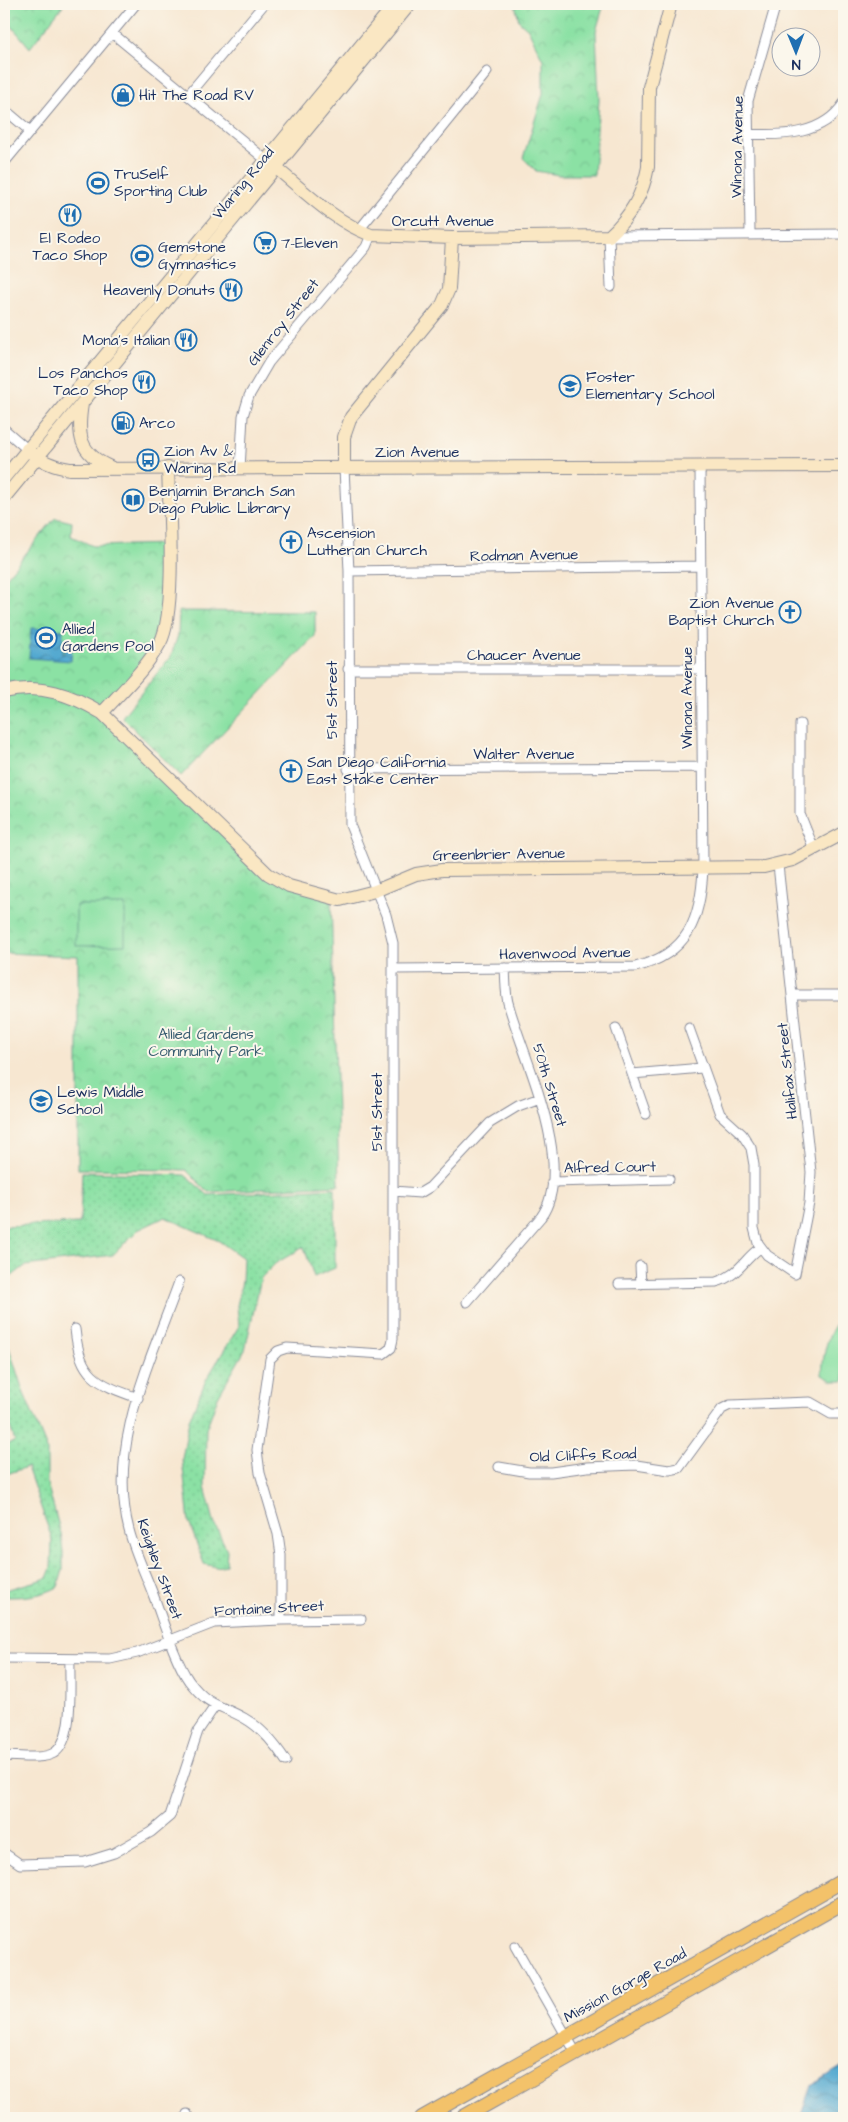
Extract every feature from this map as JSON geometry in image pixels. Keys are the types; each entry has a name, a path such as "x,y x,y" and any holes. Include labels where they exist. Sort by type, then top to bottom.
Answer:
{"main road":[{"name":"Waring Road","path":"4,498 32,454 266,160 306,115 395,4"},
{"name":"Waring Road","path":"4,478 32,454 82,404 410,4"},
{"path":"609,236 632,211 646,179 648,167 649,87 671,4"},
{"name":"Orcutt Avenue","path":"266,160 326,210 365,233 452,238 609,236"},
{"name":"51st Street","path":"344,468 344,437 351,417 442,306 449,289 452,238"},
{"path":"82,404 80,426 85,448 98,461 114,469"},
{"name":"Zion Avenue","path":"32,454 63,468 114,469 844,466"},
{"path":"4,692 43,689 76,697 102,713 153,655 167,627 170,567 168,468"},
{"name":"Greenbrier Avenue","path":"102,713 268,874 289,886 340,900 376,891 403,878 442,870 703,868 778,864 814,849 844,833"},
{"name":"Mission Gorge Road","path":"422,2118 844,1880"},
{"path":"462,2118 844,1902"}],"street":[{"path":"4,163 136,4"},
{"path":"188,95 264,4"},
{"name":"Winona Avenue","path":"750,234 748,101 776,4"},
{"name":"Orcutt Avenue","path":"112,33 266,160"},
{"name":"Glenroy Street","path":"240,469 243,416 249,396 268,362 366,247 365,233 487,72"},
{"path":"748,134 796,133 810,130 836,115 844,103"},
{"path":"4,109 30,131"},
{"name":"Orcutt Avenue","path":"609,236 844,234"},
{"path":"609,236 611,286"},
{"name":"Zion Avenue","path":"4,429 32,454"},
{"name":"Winona Avenue","path":"700,467 703,868"},
{"name":"51st Street","path":"281,1620 281,1555 278,1534 260,1473 256,1450 270,1360 278,1351 287,1348 382,1354 391,1348 393,1340 393,943 386,915 350,825 348,769 349,571 344,468"},
{"name":"Rodman Avenue","path":"349,571 700,566"},
{"name":"Chaucer Avenue","path":"348,669 701,669"},
{"path":"800,724 800,814 814,849"},
{"name":"Walter Avenue","path":"348,769 701,768"},
{"name":"Halifax Street","path":"761,1247 767,1255 795,1274 809,1203 811,1172 778,864"},
{"name":"Havenwood Avenue","path":"393,968 635,966 655,961 676,947 692,927 701,902 703,868"},
{"name":"50th Street","path":"467,1302 547,1208 552,1182 551,1145 540,1098 508,1004 505,968"},
{"path":"792,995 844,995"},
{"path":"616,1028 646,1114"},
{"path":"619,1284 716,1282 730,1279 748,1256 761,1247 754,1228 754,1165 752,1148 742,1134 720,1114 689,1028"},
{"path":"632,1074 702,1068"},
{"path":"393,1191 420,1193 430,1187 490,1123 518,1106 540,1098"},
{"name":"Alfred Court","path":"552,1182 669,1179"},
{"path":"640,1266 641,1284"},
{"name":"Keighley Street","path":"178,1282 129,1427 125,1452 125,1506 129,1531 170,1639 188,1680 215,1706 237,1714 256,1726 272,1741 286,1761"},
{"path":"75,1329 78,1355 89,1374 104,1386 138,1398"},
{"name":"Old Cliffs Road","path":"499,1467 529,1472 551,1472 587,1467 636,1466 669,1470 684,1465 722,1409 730,1405 810,1402 831,1414 844,1414"},
{"name":"Fontaine Street","path":"4,1658 110,1659 136,1653 214,1623 361,1619"},
{"path":"4,1756 46,1755 54,1753 63,1746 69,1722 70,1659"},
{"path":"4,1853 20,1864 75,1863 104,1856 140,1840 163,1824 170,1816 198,1731 215,1706"},
{"path":"515,1946 576,2052"}],"green space":[{"path":"4,4 64,4 30,48 4,17"},
{"path":"515,4 604,4 596,31 599,100 594,175 559,175 536,171 523,158 543,94 543,60 528,29 519,21"},
{"name":"Allied Gardens Community Park","path":"55,518 72,522 71,536 93,546 167,544 165,630 102,714 269,874 331,897 339,1185 208,1192 186,1170 78,1169 78,956 4,953 4,580"},
{"path":"179,611 315,612 315,636 181,776 122,717 171,656 178,635"},
{"path":"76,905 125,905 125,945 76,946"},
{"path":"82,1172 185,1175 208,1195 335,1188 335,1268 314,1277 304,1247 276,1263 261,1278 245,1350 218,1397 206,1429 205,1487 215,1525 227,1550 226,1565 216,1567 204,1564 189,1522 182,1459 189,1420 206,1380 239,1326 237,1306 242,1281 243,1258 219,1241 165,1217 138,1230 113,1255 25,1266 7,1280 4,1286 4,1226 80,1223"},
{"path":"844,1316 844,1381 833,1381 822,1375 823,1359 830,1335 838,1321"},
{"path":"4,1332 23,1391 47,1449 47,1483 61,1534 63,1552 63,1570 58,1587 39,1594 21,1597 7,1597 5,1590 47,1578 51,1568 52,1539 27,1467 4,1475 4,1447 15,1441 4,1410"}],"water":[{"name":"Allied Gardens Pool","path":"31,628 63,630 62,654 64,654 65,645 72,646 71,661 29,658"},
{"path":"844,2065 844,2118 800,2118 811,2086"}],"place":[{"name":"Hit The Road RV","path":"123,95"},
{"name":"TruSelf Sporting Club","path":"98,183"},
{"name":"El Rodeo Taco Shop","path":"70,215"},
{"name":"7-Eleven","path":"265,243"},
{"name":"Gemstone Gymnastics","path":"142,256"},
{"name":"Heavenly Donuts","path":"231,290"},
{"name":"Mona's Italian","path":"186,340"},
{"name":"Los Panchos Taco Shop","path":"144,382"},
{"name":"Foster Elementary School","path":"570,386"},
{"name":"Arco","path":"123,423"},
{"name":"Zion Av & Waring Rd","path":"148,460"},
{"name":"Benjamin Branch San Diego Public Library","path":"133,500"},
{"name":"Ascension Lutheran Church","path":"291,542"},
{"name":"Zion Avenue Baptist Church","path":"790,612"},
{"name":"Allied Gardens Pool","path":"46,638"},
{"name":"San Diego California East Stake Center","path":"291,771"},
{"name":"Lewis Middle School","path":"41,1101"}]}
